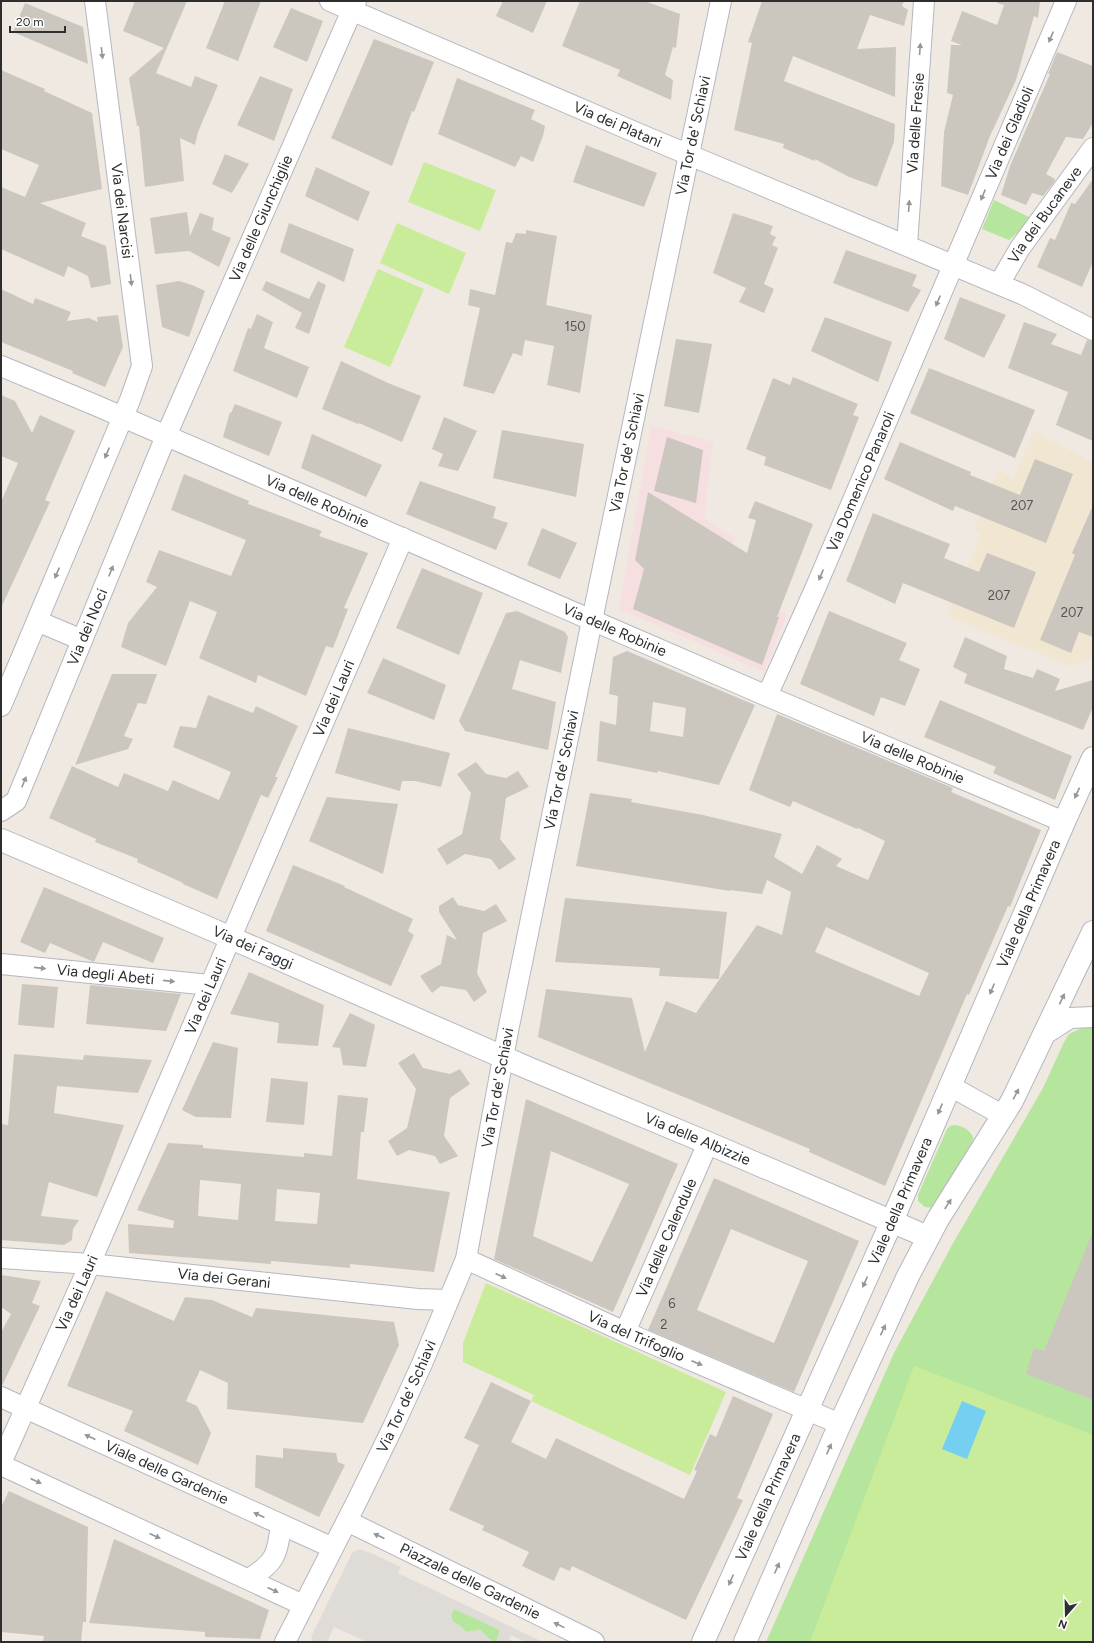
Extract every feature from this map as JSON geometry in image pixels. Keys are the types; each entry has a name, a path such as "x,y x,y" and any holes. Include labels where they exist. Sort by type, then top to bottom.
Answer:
{"main road":[{"name":"Viale della Primavera","path":"703,1642 892,1221 1093,758"},
{"name":"Via dei Faggi","path":"1,840 232,938 503,1057"},
{"path":"745,1642 840,1424 908,1276 928,1238 1004,1116 1091,946"},
{"name":"Via delle Albizzie","path":"503,1057 892,1221 928,1238"}],"street":[{"name":"Via dei Narcisi","path":"95,1 142,366 123,417"},
{"name":"Via dei Platani","path":"330,1 354,6 637,133 999,284"},
{"name":"Via Tor de' Schiavi","path":"288,1641 303,1604 347,1521 403,1406 466,1259 503,1057 721,1"},
{"name":"Via delle Fresie","path":"907,245 924,1"},
{"name":"Via dei Gladioli","path":"954,265 1066,1"},
{"name":"Via delle Giunchiglie","path":"166,436 354,6"},
{"name":"Via dei Bucaneve","path":"999,284 1020,248 1093,148"},
{"name":"Via Domenico Panaroli","path":"767,696 815,589 954,265"},
{"path":"999,284 1043,304 1093,330"},
{"path":"1,366 123,417 1,706"},
{"name":"Via delle Robinie","path":"123,417 767,696 1064,822"},
{"name":"Via dei Noci","path":"1,812 16,801 166,436"},
{"name":"Via dei Lauri","path":"1,1464 90,1264 210,985 232,938 403,538"},
{"path":"37,621 82,640"},
{"name":"Via degli Abeti","path":"1,964 210,985"},
{"path":"1046,1034 1070,1018 1093,1017"},
{"path":"950,1086 1004,1116"},
{"name":"Via delle Calendule","path":"625,1332 708,1143"},
{"name":"Via dei Gerani","path":"1,1258 90,1264 418,1299 448,1300"},
{"name":"Via del Trifoglio","path":"466,1259 625,1332 840,1424"},
{"name":"Viale delle Gardenie","path":"1,1397 332,1548"},
{"path":"1,1464 303,1604"},
{"name":"Piazzale delle Gardenie","path":"347,1521 594,1642"},
{"path":"249,1579 265,1569 274,1558 280,1525"}],"shaded area":[{"path":"651,426 713,442 704,518 735,538 720,586 787,614 764,672 619,609"},
{"path":"1034,431 1093,463 1093,658 1069,666 947,616 982,533 974,530 998,470 1013,478"},
{"path":"359,1549 371,1553 401,1567 398,1573 543,1642 525,1642 511,1635 509,1639 514,1642 496,1642 367,1642 334,1627 327,1642 313,1642 311,1637 352,1553","holes":["454,1609 500,1630 496,1642 489,1639 480,1630 466,1632 453,1622 451,1615"]}],"green space":[{"path":"424,162 496,190 480,231 408,202"},
{"path":"994,200 1033,219 1009,240 982,229"},
{"path":"397,223 466,253 449,294 380,263"},
{"path":"378,269 424,289 390,367 344,347"},
{"path":"1084,1027 1093,1027 1093,1642 766,1642 894,1353 952,1245 1043,1088 1064,1042 1069,1034"},
{"path":"955,1125 968,1130 973,1137 973,1140 939,1204 934,1208 925,1207 918,1201 918,1195 947,1129 950,1126"},
{"path":"486,1283 726,1392 690,1475 531,1401 534,1395 463,1362 463,1343"},
{"path":"914,1366 1093,1435 1093,1642 810,1642"},
{"path":"454,1608 500,1630 496,1642 489,1639 480,1630 466,1632 453,1622 451,1615"}],"water":[{"path":"962,1401 986,1411 967,1459 942,1449"}],"building":[{"path":"135,1 187,1 156,73 191,87 195,76 218,85 198,132 195,145 180,138 184,181 145,187 139,126 137,126 129,78 164,48 123,31"},
{"path":"225,1 261,1 238,61 206,48"},
{"path":"503,1 547,1 533,33 496,16"},
{"path":"580,1 645,1 680,14 676,48 673,47 665,75 673,80 671,100 617,76 620,70 562,46"},
{"path":"762,1 904,1 902,6 908,10 904,26 870,15 857,49 896,47 895,97 793,56 784,81 895,124 894,142 877,187 849,177 815,159 815,161 783,148 784,144 734,130 752,43 748,42"},
{"path":"997,1 1040,1 1038,18 1034,16 1016,80 990,136 968,195 941,186 944,132 953,95 947,93 951,45 962,45 951,41 962,11 997,25 1004,5 997,3"},
{"path":"25,3 83,27 88,64 13,32"},
{"path":"291,8 323,21 307,62 273,47"},
{"path":"374,39 434,62 414,112 412,111 392,166 331,138"},
{"path":"1057,52 1093,66 1093,123 1083,139 1066,137 1046,174 1055,179 1054,182 1043,196 1032,193 1026,205 1001,195 1010,166 1050,74 1048,74"},
{"path":"1,70 45,89 44,91 92,113 102,189 40,203 86,223 81,236 106,246 111,284 91,288 88,276 68,266 64,277 1,249 1,187 25,197 39,165 1,149"},
{"path":"260,76 293,89 274,141 237,125"},
{"path":"457,78 535,110 531,119 545,126 543,136 533,162 521,156 515,167 438,134"},
{"path":"586,145 657,173 644,207 573,182"},
{"path":"225,154 249,164 232,193 212,184"},
{"path":"316,167 370,192 358,221 305,196"},
{"path":"1093,179 1093,262 1082,287 1037,267 1050,238 1055,240 1071,203 1075,204"},
{"path":"187,212 190,236 200,213 214,218 212,230 231,238 219,267 189,251 155,254 150,218"},
{"path":"733,213 773,226 770,234 776,237 772,245 778,248 764,284 774,289 764,313 739,302 746,288 713,273"},
{"path":"289,223 354,249 344,282 280,252"},
{"path":"526,230 557,236 546,305 592,315 580,393 547,385 554,346 525,340 522,356 513,353 494,394 463,386 480,308 468,305 470,289 495,295 506,242 512,243 516,233 526,234"},
{"path":"846,250 917,275 912,286 921,290 908,312 833,283"},
{"path":"179,281 205,291 189,337 162,327 156,285"},
{"path":"266,281 309,299 318,281 326,285 309,334 295,328 302,313 262,290"},
{"path":"1,289 33,304 35,298 71,312 67,321 89,318 98,322 97,317 118,315 123,347 105,387 72,373 73,371 1,342"},
{"path":"960,297 1006,315 984,358 944,339"},
{"path":"257,314 273,322 264,348 309,367 297,398 233,371 248,328 251,329"},
{"path":"825,317 892,342 878,382 811,351"},
{"path":"1024,322 1057,334 1051,344 1081,355 1087,340 1093,341 1093,441 1056,425 1068,392 1008,368"},
{"path":"676,339 712,344 699,413 664,406"},
{"path":"341,361 388,383 421,396 402,442 322,409"},
{"path":"929,368 1035,410 1015,458 910,413"},
{"path":"793,377 858,404 853,415 859,417 831,490 764,465 766,457 746,449 773,378 790,385"},
{"path":"1,395 15,401 32,433 40,415 75,431 45,500 50,502 1,608 1,502 18,463 1,456"},
{"path":"235,404 282,422 269,456 223,437 230,412 231,413"},
{"path":"444,417 477,431 458,471 438,466 443,454 432,449"},
{"path":"502,430 584,444 576,497 493,478"},
{"path":"312,434 382,465 366,497 301,468"},
{"path":"667,437 703,450 696,503 654,491"},
{"path":"900,442 971,472 970,475 1020,495 1035,459 1073,474 1046,543 955,506 953,511 884,479"},
{"path":"184,474 249,501 248,504 322,531 319,536 368,553 344,608 348,609 333,648 326,646 306,696 258,675 256,683 199,658 217,612 190,601 166,666 121,647 128,623 157,587 146,582 159,550 231,576 246,540 171,510"},
{"path":"420,481 496,507 493,518 508,523 496,550 406,514"},
{"path":"648,492 747,553 756,520 748,518 755,501 813,524 777,617 779,617 762,665 633,609 644,569 635,560"},
{"path":"1093,505 1093,637 1079,632 1071,653 1040,640 1075,555 1072,553"},
{"path":"873,513 950,544 944,558 979,572 987,553 1036,572 1014,628 903,583 895,604 846,581"},
{"path":"542,528 577,543 560,579 527,565"},
{"path":"422,568 483,593 459,655 396,628"},
{"path":"517,611 565,632 568,637 561,673 520,660 512,689 556,702 548,750 465,731 459,721 506,613"},
{"path":"829,611 907,643 899,660 920,669 905,706 881,697 874,716 800,684"},
{"path":"965,637 1007,656 1004,669 1033,678 1037,669 1060,679 1055,691 1093,680 1093,707 1083,730 964,683 967,674 953,667"},
{"path":"627,651 755,705 719,785 658,771 657,773 597,761 600,721 616,725 618,696 609,694 613,657","holes":["653,702 686,708 683,737 650,731"]},
{"path":"383,658 446,685 434,720 367,693"},
{"path":"112,674 157,674 146,704 138,703 124,736 133,739 128,749 75,765"},
{"path":"208,695 253,713 256,706 298,726 275,777 278,777 268,798 261,795 217,899 137,862 138,859 95,842 96,839 49,818 72,766 118,787 124,773 168,791 173,780 219,800 231,772 173,747 180,726 196,728"},
{"path":"940,700 1072,756 1055,800 993,773 996,767 924,737"},
{"path":"777,714 953,788 951,792 1041,830 1010,907 1008,906 969,995 967,994 885,1186 809,1152 810,1149 538,1037 546,989 632,998 645,1052 666,1001 696,1013 757,925 782,935 791,892 767,880 762,894 730,891 576,866 590,793 632,799 631,802 703,815 782,834 774,857 802,874 817,845 842,859 836,866 868,880 885,841 793,801 790,807 749,790","holes":["826,927 929,973 919,996 815,952"]},
{"path":"348,728 450,753 441,787 415,781 402,781 400,791 335,773"},
{"path":"476,762 486,774 506,778 518,771 529,787 506,798 500,839 516,859 499,870 491,859 465,854 447,865 437,849 462,834 471,793 457,774"},
{"path":"327,797 398,804 383,874 309,841"},
{"path":"293,865 345,886 344,887 413,919 408,931 414,935 391,986 266,931"},
{"path":"44,887 164,938 153,963 103,942 94,962 50,943 45,953 20,942"},
{"path":"453,897 458,905 484,911 496,904 507,921 483,933 477,973 487,992 474,1002 466,990 441,986 432,993 420,976 441,964 447,935 457,940 439,912 439,906"},
{"path":"565,898 727,912 719,979 659,976 660,968 555,962"},
{"path":"249,972 324,1005 318,1046 277,1043 279,1023 230,1014"},
{"path":"22,984 58,987 54,1028 18,1025"},
{"path":"90,985 181,994 166,1031 86,1024"},
{"path":"350,1013 375,1025 366,1067 343,1065 340,1048 332,1047"},
{"path":"213,1042 238,1048 231,1118 196,1117 182,1110"},
{"path":"414,1053 423,1068 450,1074 460,1069 470,1084 450,1098 444,1136 458,1156 440,1164 435,1156 409,1150 397,1156 388,1141 407,1128 416,1089 398,1063"},
{"path":"14,1054 83,1060 84,1055 152,1060 138,1093 57,1086 54,1113 124,1125 97,1197 49,1182 41,1216 79,1220 73,1229 72,1240 64,1245 1,1240 1,1124 8,1125"},
{"path":"271,1078 308,1082 304,1125 266,1122"},
{"path":"338,1095 368,1098 364,1132 361,1132 357,1179 450,1192 434,1272 350,1264 350,1268 271,1261 271,1264 129,1253 128,1224 173,1228 174,1221 137,1210 168,1143 203,1145 203,1148 304,1157 304,1153 332,1156","holes":["200,1180 241,1184 238,1220 198,1216","277,1189 320,1193 317,1224 275,1221"]},
{"path":"526,1099 678,1164 613,1312 494,1259","holes":["551,1151 629,1184 592,1262 533,1236"]},
{"path":"714,1178 859,1241 794,1392 648,1330","holes":["731,1229 808,1261 774,1343 697,1310"]},
{"path":"1093,1231 1093,1400 1026,1374 1034,1348 1044,1351"},
{"path":"1,1275 41,1281 32,1303 40,1306 2,1386 1,1332 11,1314 1,1307"},
{"path":"106,1291 174,1321 185,1297 212,1300 252,1317 256,1308 394,1322 399,1345 363,1423 227,1409 228,1383 200,1370 186,1401 197,1406 211,1433 198,1465 124,1431 133,1411 67,1386"},
{"path":"491,1382 531,1401 511,1442 546,1459 556,1438 684,1499 697,1471 694,1470 710,1434 716,1437 733,1396 773,1414 737,1498 743,1500 686,1620 572,1566 570,1571 560,1567 554,1581 522,1566 529,1552 482,1530 484,1526 449,1510 479,1445 464,1438"},
{"path":"283,1448 336,1453 338,1462 345,1465 319,1517 255,1487 256,1455 283,1458"},
{"path":"9,1491 88,1527 86,1622 83,1622 81,1642 43,1642 44,1636 1,1632 1,1507"},
{"path":"114,1539 269,1610 260,1639 205,1637 205,1632 89,1623"}]}
